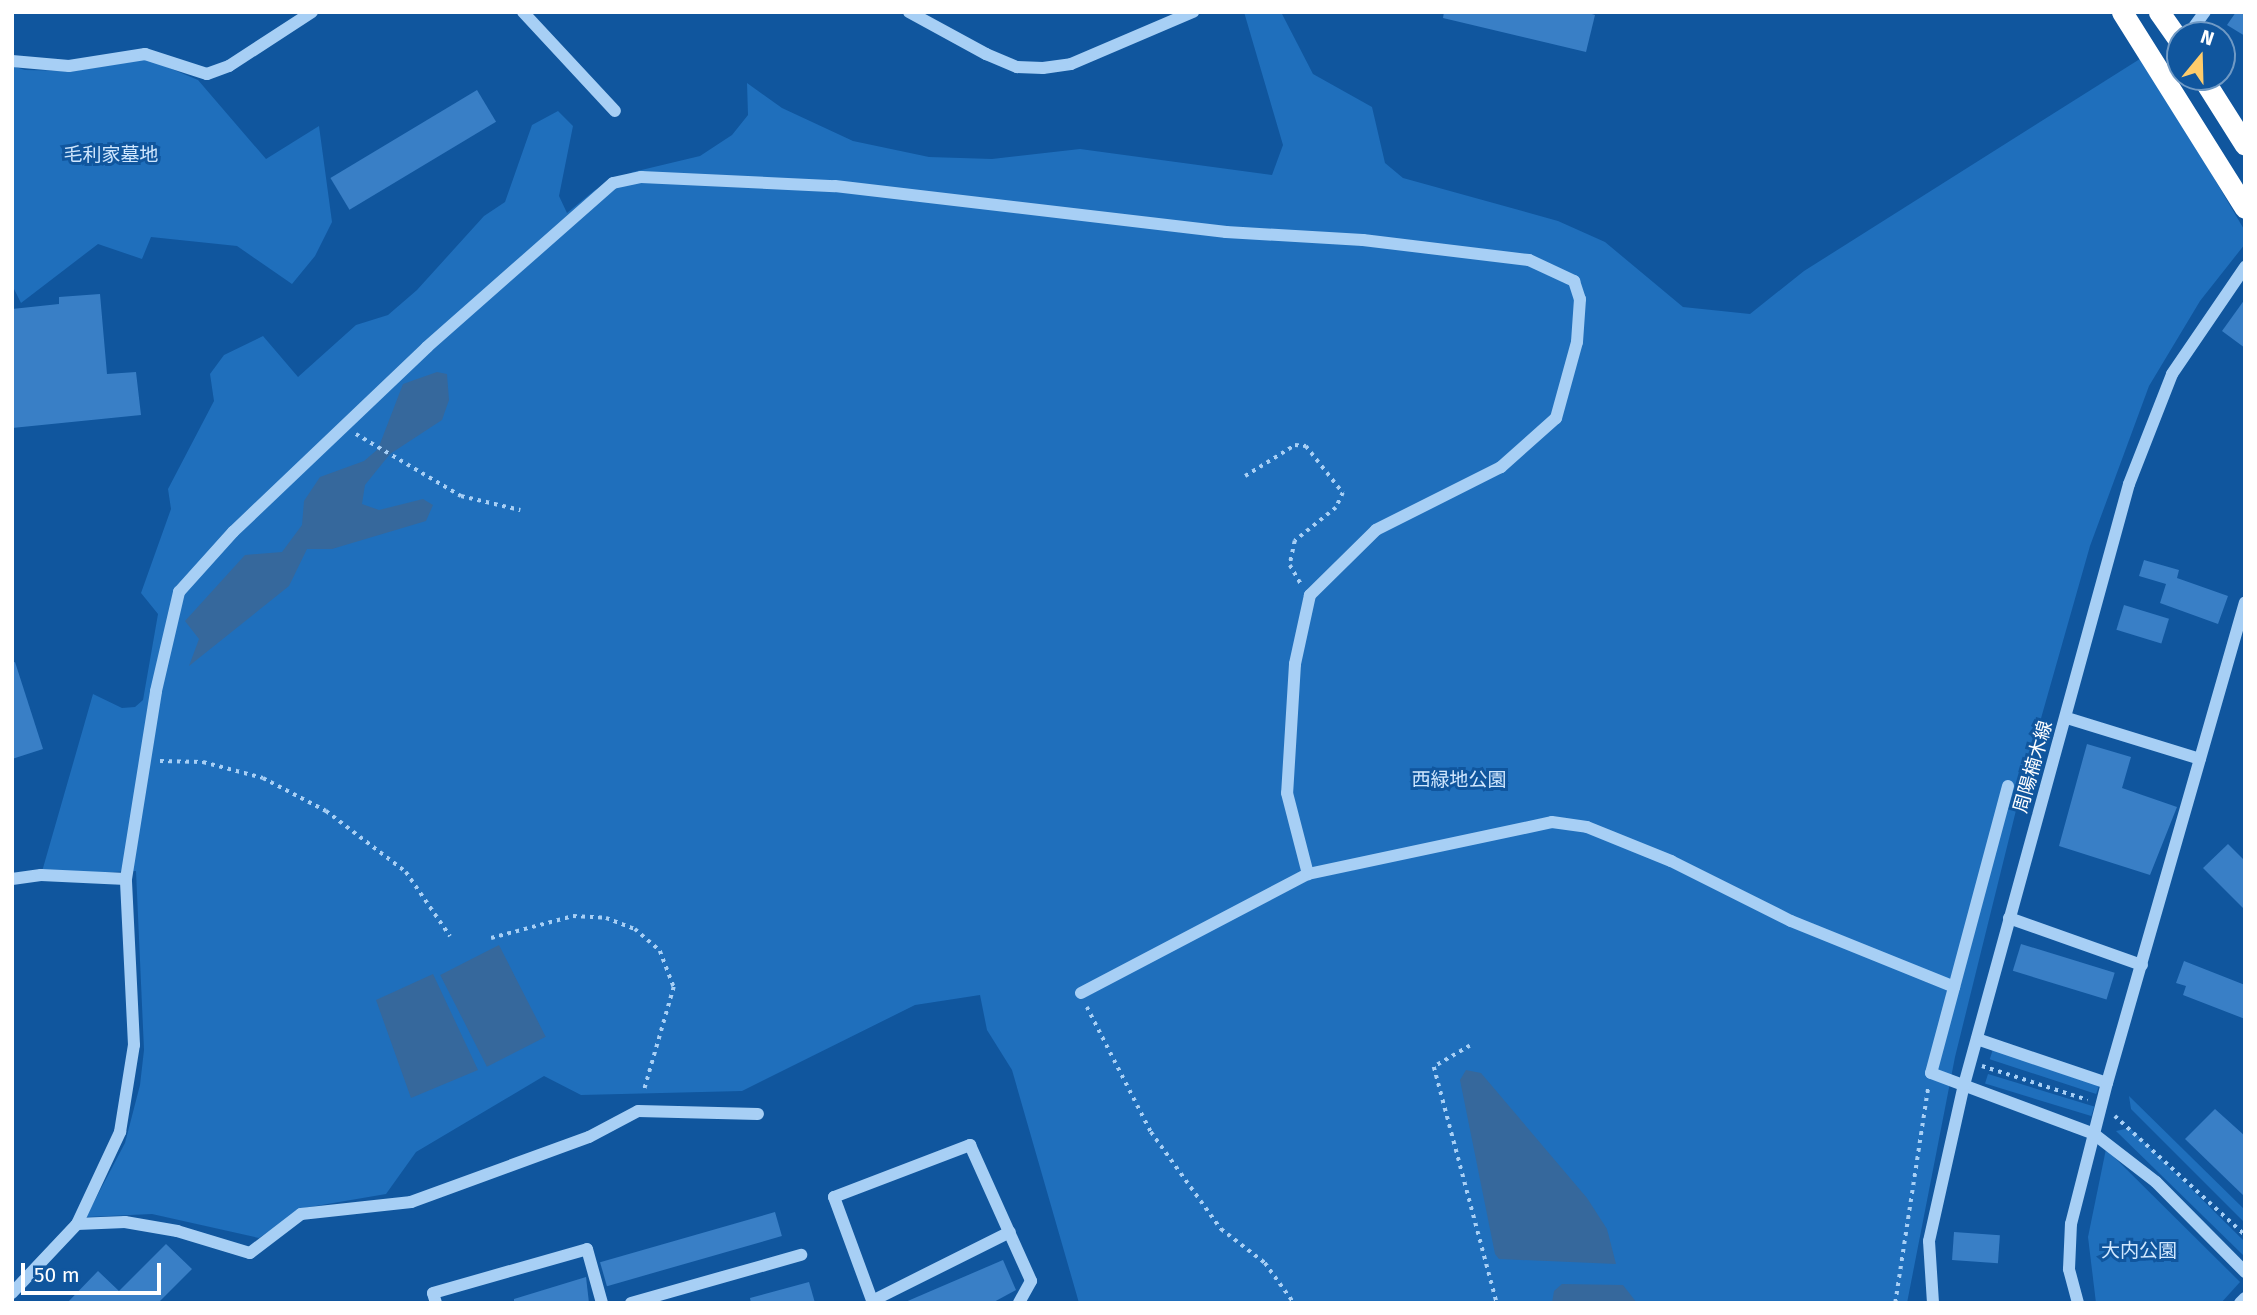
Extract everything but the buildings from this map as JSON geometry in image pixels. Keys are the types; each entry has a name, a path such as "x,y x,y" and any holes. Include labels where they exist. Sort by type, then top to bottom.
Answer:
{"highway":[{"path":"2122,12 2245,208"},
{"path":"2211,91 2245,145"}],"street":[{"path":"12,61 68,66 145,54 207,74 229,66 312,12"},
{"path":"523,12 615,111"},
{"path":"909,12 986,54 1017,67 1044,68 1071,64 1193,12"},
{"path":"12,1293 77,1224 120,1132 130,1085 134,1045 126,879 147,761 156,691 178,592 233,532 344,426 589,201 613,183 641,177 835,186 1226,232 1363,240 1529,260 1574,281 1580,299 1577,342 1556,418 1501,467 1376,530 1310,595 1295,664 1287,793 1308,874"},
{"name":"周陽楠木線","path":"1933,1303 1929,1241 1964,1085 2067,718 2129,484 2172,374 2245,267"},
{"path":"2077,1303 2069,1269 2071,1224 2107,1083 2245,602"},
{"path":"2067,718 2200,759"},
{"path":"2008,786 1931,1071 2094,1134 2156,1182 2245,1272"},
{"path":"1081,993 1308,874 1552,822 1587,827 1671,861 1814,931 1954,987"},
{"path":"12,879 41,874 126,879"},
{"path":"2009,918 2142,965"},
{"path":"1976,1039 2107,1083"},
{"path":"77,1224 125,1222 177,1231 250,1253 301,1214 411,1202 589,1138 639,1111 758,1114"},
{"path":"1010,1232 873,1302 834,1197 970,1145 1010,1232 1031,1281 1019,1303"},
{"path":"436,1303 433,1293 587,1250 602,1303"},
{"path":"631,1303 801,1255"},
{"path":"2241,1303 2245,1298"}],"path":[{"path":"344,426 461,496 520,510"},
{"path":"1245,476 1295,445 1307,446 1343,493 1336,508 1295,541 1290,552 1296,579 1310,595"},
{"path":"147,761 203,762 263,778 326,811 406,872 450,936"},
{"path":"491,938 573,916 606,918 635,929 660,951 674,987 645,1091"},
{"path":"1081,993 1101,1042 1151,1132 1221,1229 1265,1263 1294,1303"},
{"path":"1470,1046 1434,1067 1497,1303"},
{"path":"1895,1303 1931,1071"}],"green space":[{"name":"西緑地公園","path":"1244,12 1281,12 1313,74 1372,107 1385,163 1403,178 1558,221 1605,242 1683,307 1750,314 1804,271 2143,57 2245,231 2245,244 2200,301 2149,386 2090,546 2024,778 1955,1057 1907,1303 1079,1303 1012,1070 987,1030 980,995 915,1005 742,1091 581,1095 544,1076 416,1152 386,1194 304,1208 259,1238 152,1214 86,1217 125,1143 140,1085 144,1050 136,871 41,875 93,694 122,708 135,707 143,700 158,614 141,593 171,509 168,489 214,401 210,374 224,355 263,336 298,377 356,325 388,315 417,290 484,216 505,202 532,125 558,111 573,126 559,196 567,213 595,190 633,172 700,156 732,135 748,115 747,83 782,108 853,141 929,157 992,159 1080,149 1272,175 1283,145"},
{"name":"毛利家墓地","path":"148,59 198,80 266,159 319,126 332,222 315,256 292,284 237,246 151,237 142,259 98,244 21,303 12,285 12,66 25,70 73,71"},
{"path":"1994,1046 2101,1081 2096,1094 1990,1059"},
{"path":"1988,1074 2094,1106 2091,1116 1985,1084"},
{"path":"2129,1096 2245,1210 2245,1223 2131,1109"},
{"path":"2130,1128 2245,1242 2245,1257 2116,1131"},
{"name":"大内公園","path":"2106,1149 2240,1282 2221,1303 2096,1303 2088,1237"}],"shaded area":[{"path":"437,372 447,374 449,400 442,420 390,454 365,485 362,504 379,510 423,499 433,505 426,521 332,549 307,549 289,586 189,666 199,639 185,621 245,555 282,552 302,525 304,501 320,477 364,461 378,449 403,384"},
{"path":"499,945 546,1037 487,1067 440,975"},
{"path":"433,974 478,1070 411,1098 376,1000"},
{"path":"1466,1070 1481,1073 1587,1198 1607,1229 1616,1264 1499,1259 1495,1254 1460,1080"},
{"path":"1562,1284 1623,1285 1637,1303 1552,1303 1554,1291"}]}
